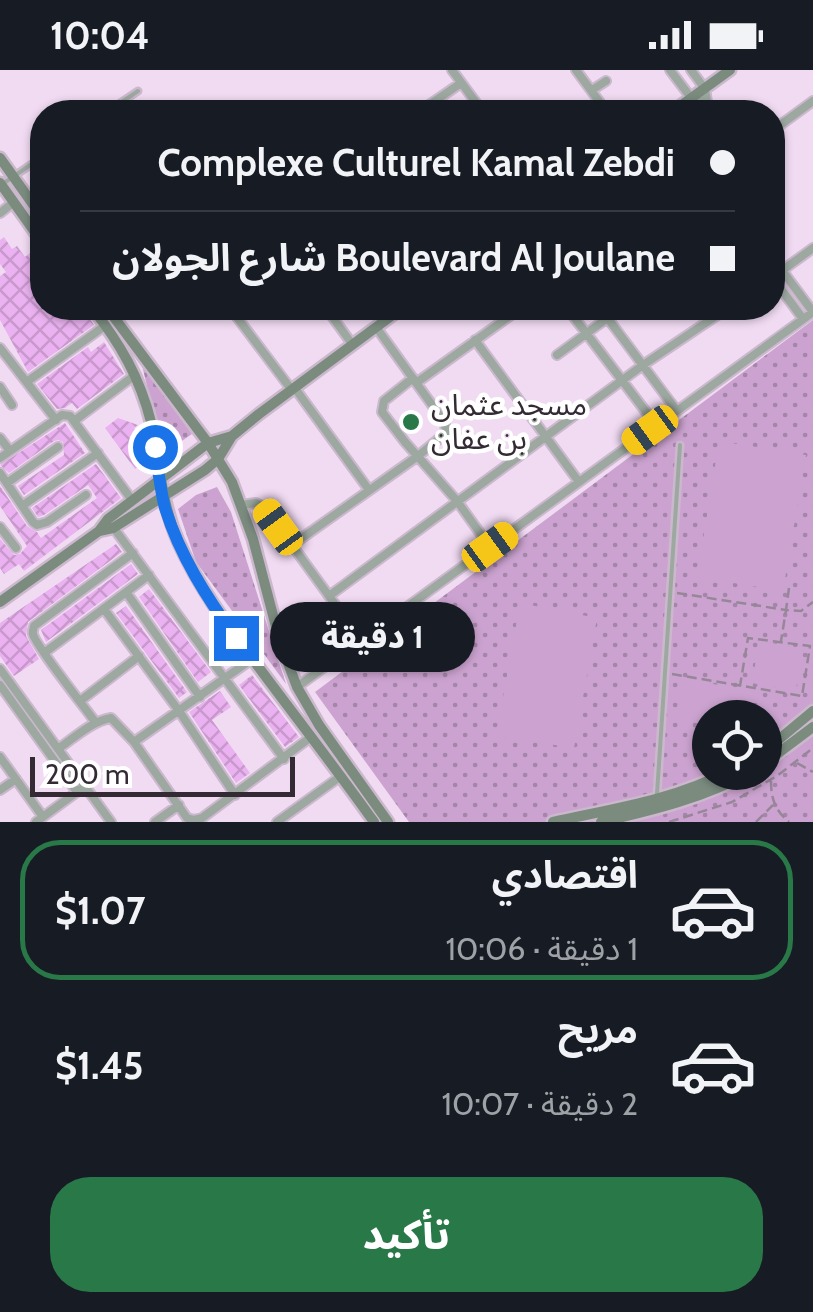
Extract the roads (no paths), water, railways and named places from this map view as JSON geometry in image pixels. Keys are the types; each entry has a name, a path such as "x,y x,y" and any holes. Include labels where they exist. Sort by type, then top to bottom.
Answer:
{"main road":[{"path":"689,100 730,70"},
{"path":"0,158 30,200"},
{"path":"1,184 30,225"},
{"path":"102,320 135,375 150,421 163,497 196,578 374,822"},
{"path":"117,320 218,459 242,505 280,642 297,686 388,822"},
{"path":"4,599 110,524 192,480 218,459 232,436 385,320"},
{"path":"110,524 132,500 208,443 232,436"},
{"path":"782,737 813,711"},
{"path":"782,751 813,726"},
{"path":"553,822 692,787"},
{"path":"601,822 663,808 711,790"}],"street":[{"path":"452,70 474,100"},
{"path":"576,70 599,100"},
{"path":"670,70 692,98 700,100"},
{"path":"691,70 705,88 707,100"},
{"path":"592,90 606,81"},
{"path":"436,100 461,83"},
{"path":"785,121 813,102"},
{"path":"0,212 14,202"},
{"path":"785,268 813,248"},
{"path":"297,686 813,312 785,274"},
{"path":"785,294 803,319"},
{"path":"239,320 369,490"},
{"path":"335,320 352,344"},
{"path":"490,547 382,412 384,400 504,320"},
{"path":"577,320 656,426"},
{"path":"557,355 605,320"},
{"path":"609,320 677,411"},
{"path":"329,596 710,320"},
{"path":"28,381 106,325"},
{"path":"292,545 444,436 445,422 376,326"},
{"path":"475,340 579,482"},
{"path":"2,355 59,418"},
{"path":"74,421 135,375"},
{"path":"0,387 12,405"},
{"path":"0,458 59,418 70,416 132,500"},
{"path":"0,438 10,451"},
{"path":"7,483 58,447"},
{"path":"22,506 98,454"},
{"path":"0,473 33,522 42,524 86,495"},
{"path":"242,505 261,504 361,640"},
{"path":"110,524 284,759"},
{"path":"0,527 16,548"},
{"path":"96,723 33,636 34,626 133,553"},
{"path":"44,653 149,575"},
{"path":"0,586 4,599"},
{"path":"126,592 200,697"},
{"path":"104,609 236,795"},
{"path":"80,702 138,656"},
{"path":"134,742 252,659"},
{"path":"0,669 58,748 81,789"},
{"path":"0,685 111,822"},
{"path":"58,748 96,723 111,718 134,742 187,818 194,820 236,795 311,737"},
{"path":"0,758 40,820 81,789"},
{"path":"277,822 341,776"},
{"path":"0,790 16,779"},
{"path":"155,822 179,805"}],"lane":[{"path":"125,100 138,91"},
{"path":"1,184 30,166"},
{"path":"657,798 680,445"}],"place":[{"name":"مسجد عثمان بن عفان","path":"411,422"}]}
